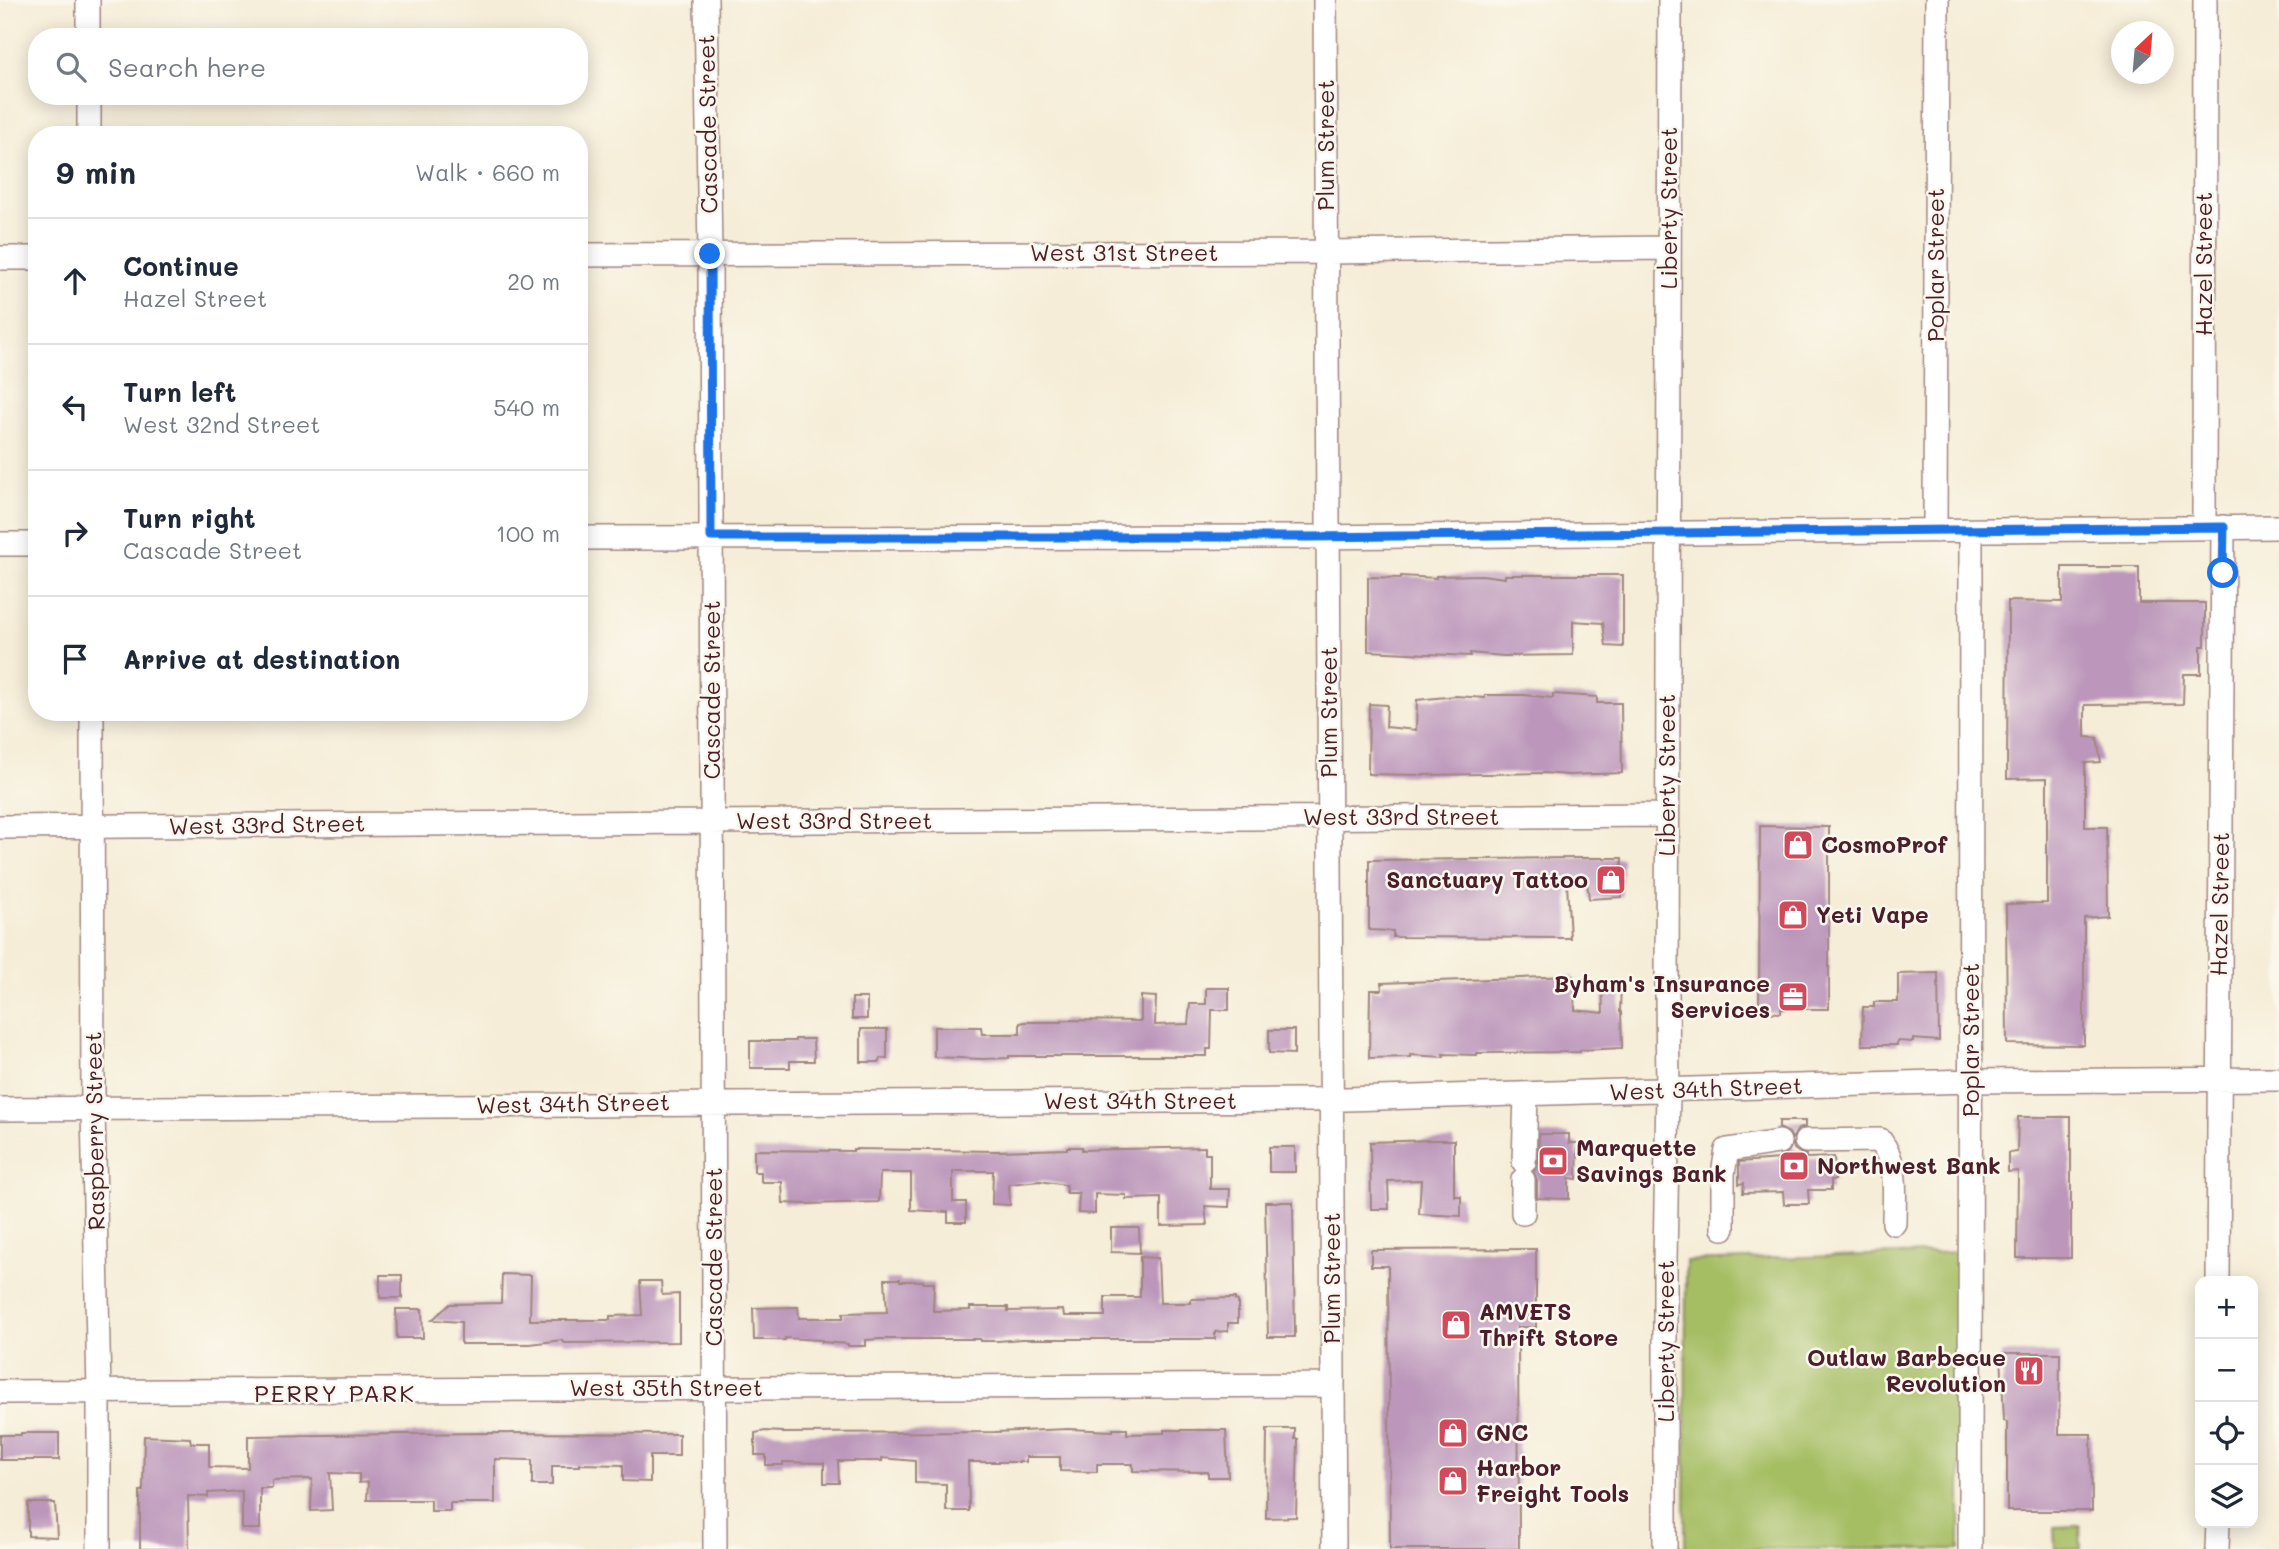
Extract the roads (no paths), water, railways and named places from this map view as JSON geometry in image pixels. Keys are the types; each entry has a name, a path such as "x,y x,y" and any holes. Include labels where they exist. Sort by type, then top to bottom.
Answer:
{"street":[{"path":"88,0 88,28"},
{"name":"Cascade Street","path":"706,0 715,1103 715,1549"},
{"name":"Plum Street","path":"1325,0 1334,1549"},
{"name":"Liberty Street","path":"1665,1549 1670,0"},
{"name":"Poplar Street","path":"1935,531 1937,0"},
{"name":"Hazel Street","path":"2205,0 2214,527 2218,1276"},
{"path":"89,105 89,126"},
{"name":"West 31st Street","path":"588,255 1669,248"},
{"path":"0,258 28,258"},
{"path":"588,538 1328,537 2279,527"},
{"name":"Poplar Street","path":"1970,1549 1971,531"},
{"path":"0,544 28,544"},
{"name":"Raspberry Street","path":"92,721 93,1109 99,1392 99,1549"},
{"name":"West 33rd Street","path":"0,827 1667,815"},
{"name":"West 34th Street","path":"0,1109 1331,1099 1970,1081 2279,1079"},
{"path":"1523,1213 1525,1095"},
{"path":"1806,1141 1880,1140 1893,1164 1894,1223"},
{"path":"1723,1228 1723,1174 1727,1150 1779,1142"},
{"name":"West 35th Street","path":"0,1392 1333,1385"},
{"path":"2217,1549 2218,1528"}],"place":[{"name":"CosmoProf","path":"1798,845"},
{"name":"Sanctuary Tattoo","path":"1611,880"},
{"name":"Yeti Vape","path":"1793,915"},
{"name":"Byham's Insurance Services","path":"1793,997"},
{"name":"Marquette Savings Bank","path":"1553,1161"},
{"name":"Northwest Bank","path":"1794,1166"},
{"name":"AMVETS Thrift Store","path":"1456,1325"},
{"name":"Outlaw Barbecue Revolution","path":"2029,1371"},
{"name":"GNC","path":"1453,1433"},
{"name":"Harbor Freight Tools","path":"1453,1481"}],"district":[{"name":"PERRY PARK","path":"335,1394"}]}
